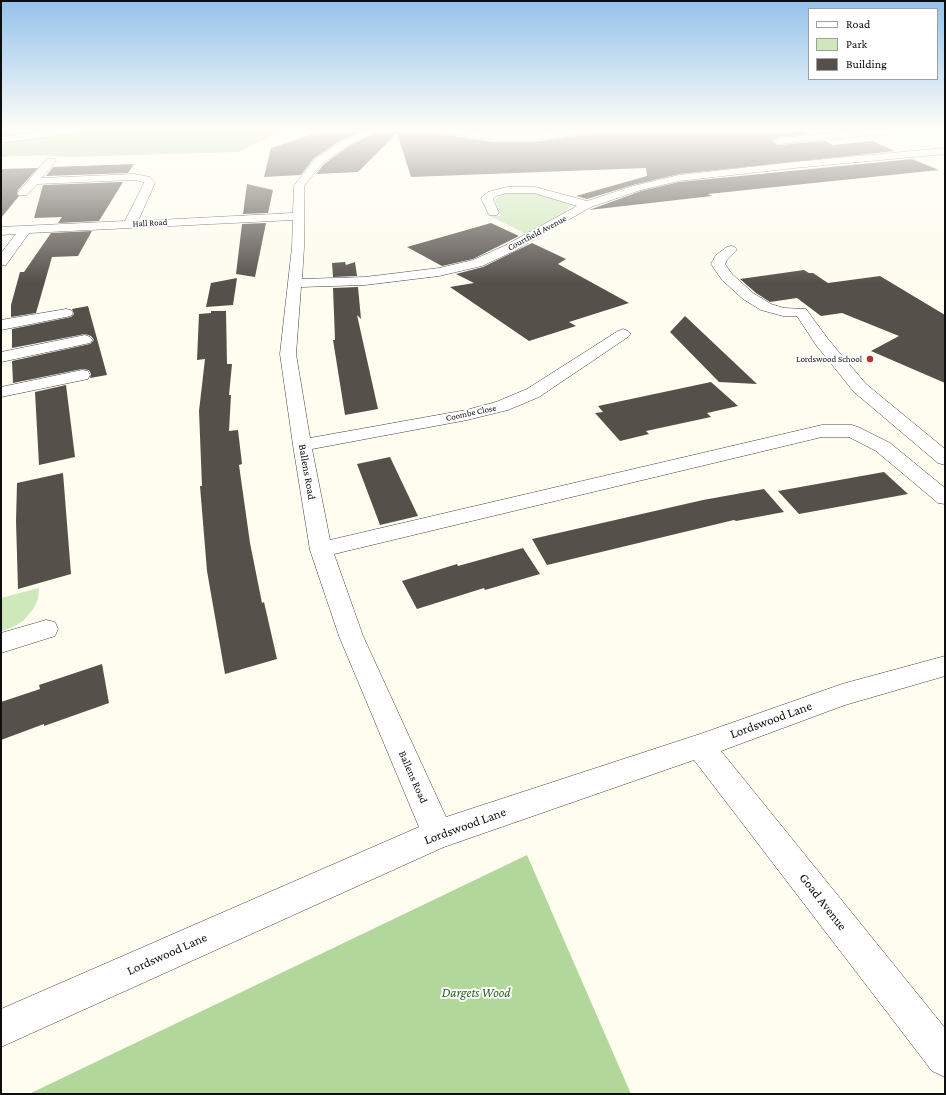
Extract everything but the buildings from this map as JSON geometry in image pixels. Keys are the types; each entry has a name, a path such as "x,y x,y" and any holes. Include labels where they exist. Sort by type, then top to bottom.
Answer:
{"street":[{"path":"23,193 34,181 57,180"},
{"path":"130,224 150,183 147,180"},
{"name":"Ballens Road","path":"304,180 299,186 298,247 288,354 302,445 321,550 351,636 438,834"},
{"name":"Courtfield Avenue","path":"294,283 365,281 438,272 477,263 510,248 587,206 637,188 670,180"},
{"path":"492,213 486,198 492,194 507,190 535,190 587,206"},
{"name":"Hall Road","path":"1,231 298,216"},
{"path":"1,262 24,230"},
{"path":"731,250 724,254 718,264 727,277 748,296 766,306 783,312 801,312 822,342 860,388 945,459"},
{"path":"1,325 66,313"},
{"name":"Coombe Close","path":"302,445 473,414 508,405 533,393 623,334"},
{"path":"1,357 85,340"},
{"path":"1,392 82,375"},
{"path":"321,550 822,431 852,432 883,446 945,498"},
{"path":"1,643 46,629"},
{"name":"Lordswood Lane","path":"1,1028 438,834 700,746 842,695 945,666"},
{"name":"Goad Avenue","path":"700,746 945,1058"}],"green space":[{"path":"511,192 538,193 566,203 570,206 566,211 526,234 490,216 501,216 495,200 502,194"},
{"path":"39,588 38,599 34,608 23,621 11,628 1,631 1,598"},
{"name":"Dargets Wood","path":"527,855 631,1094 29,1094"}],"place":[{"name":"Lordswood School","path":"870,359"}]}
